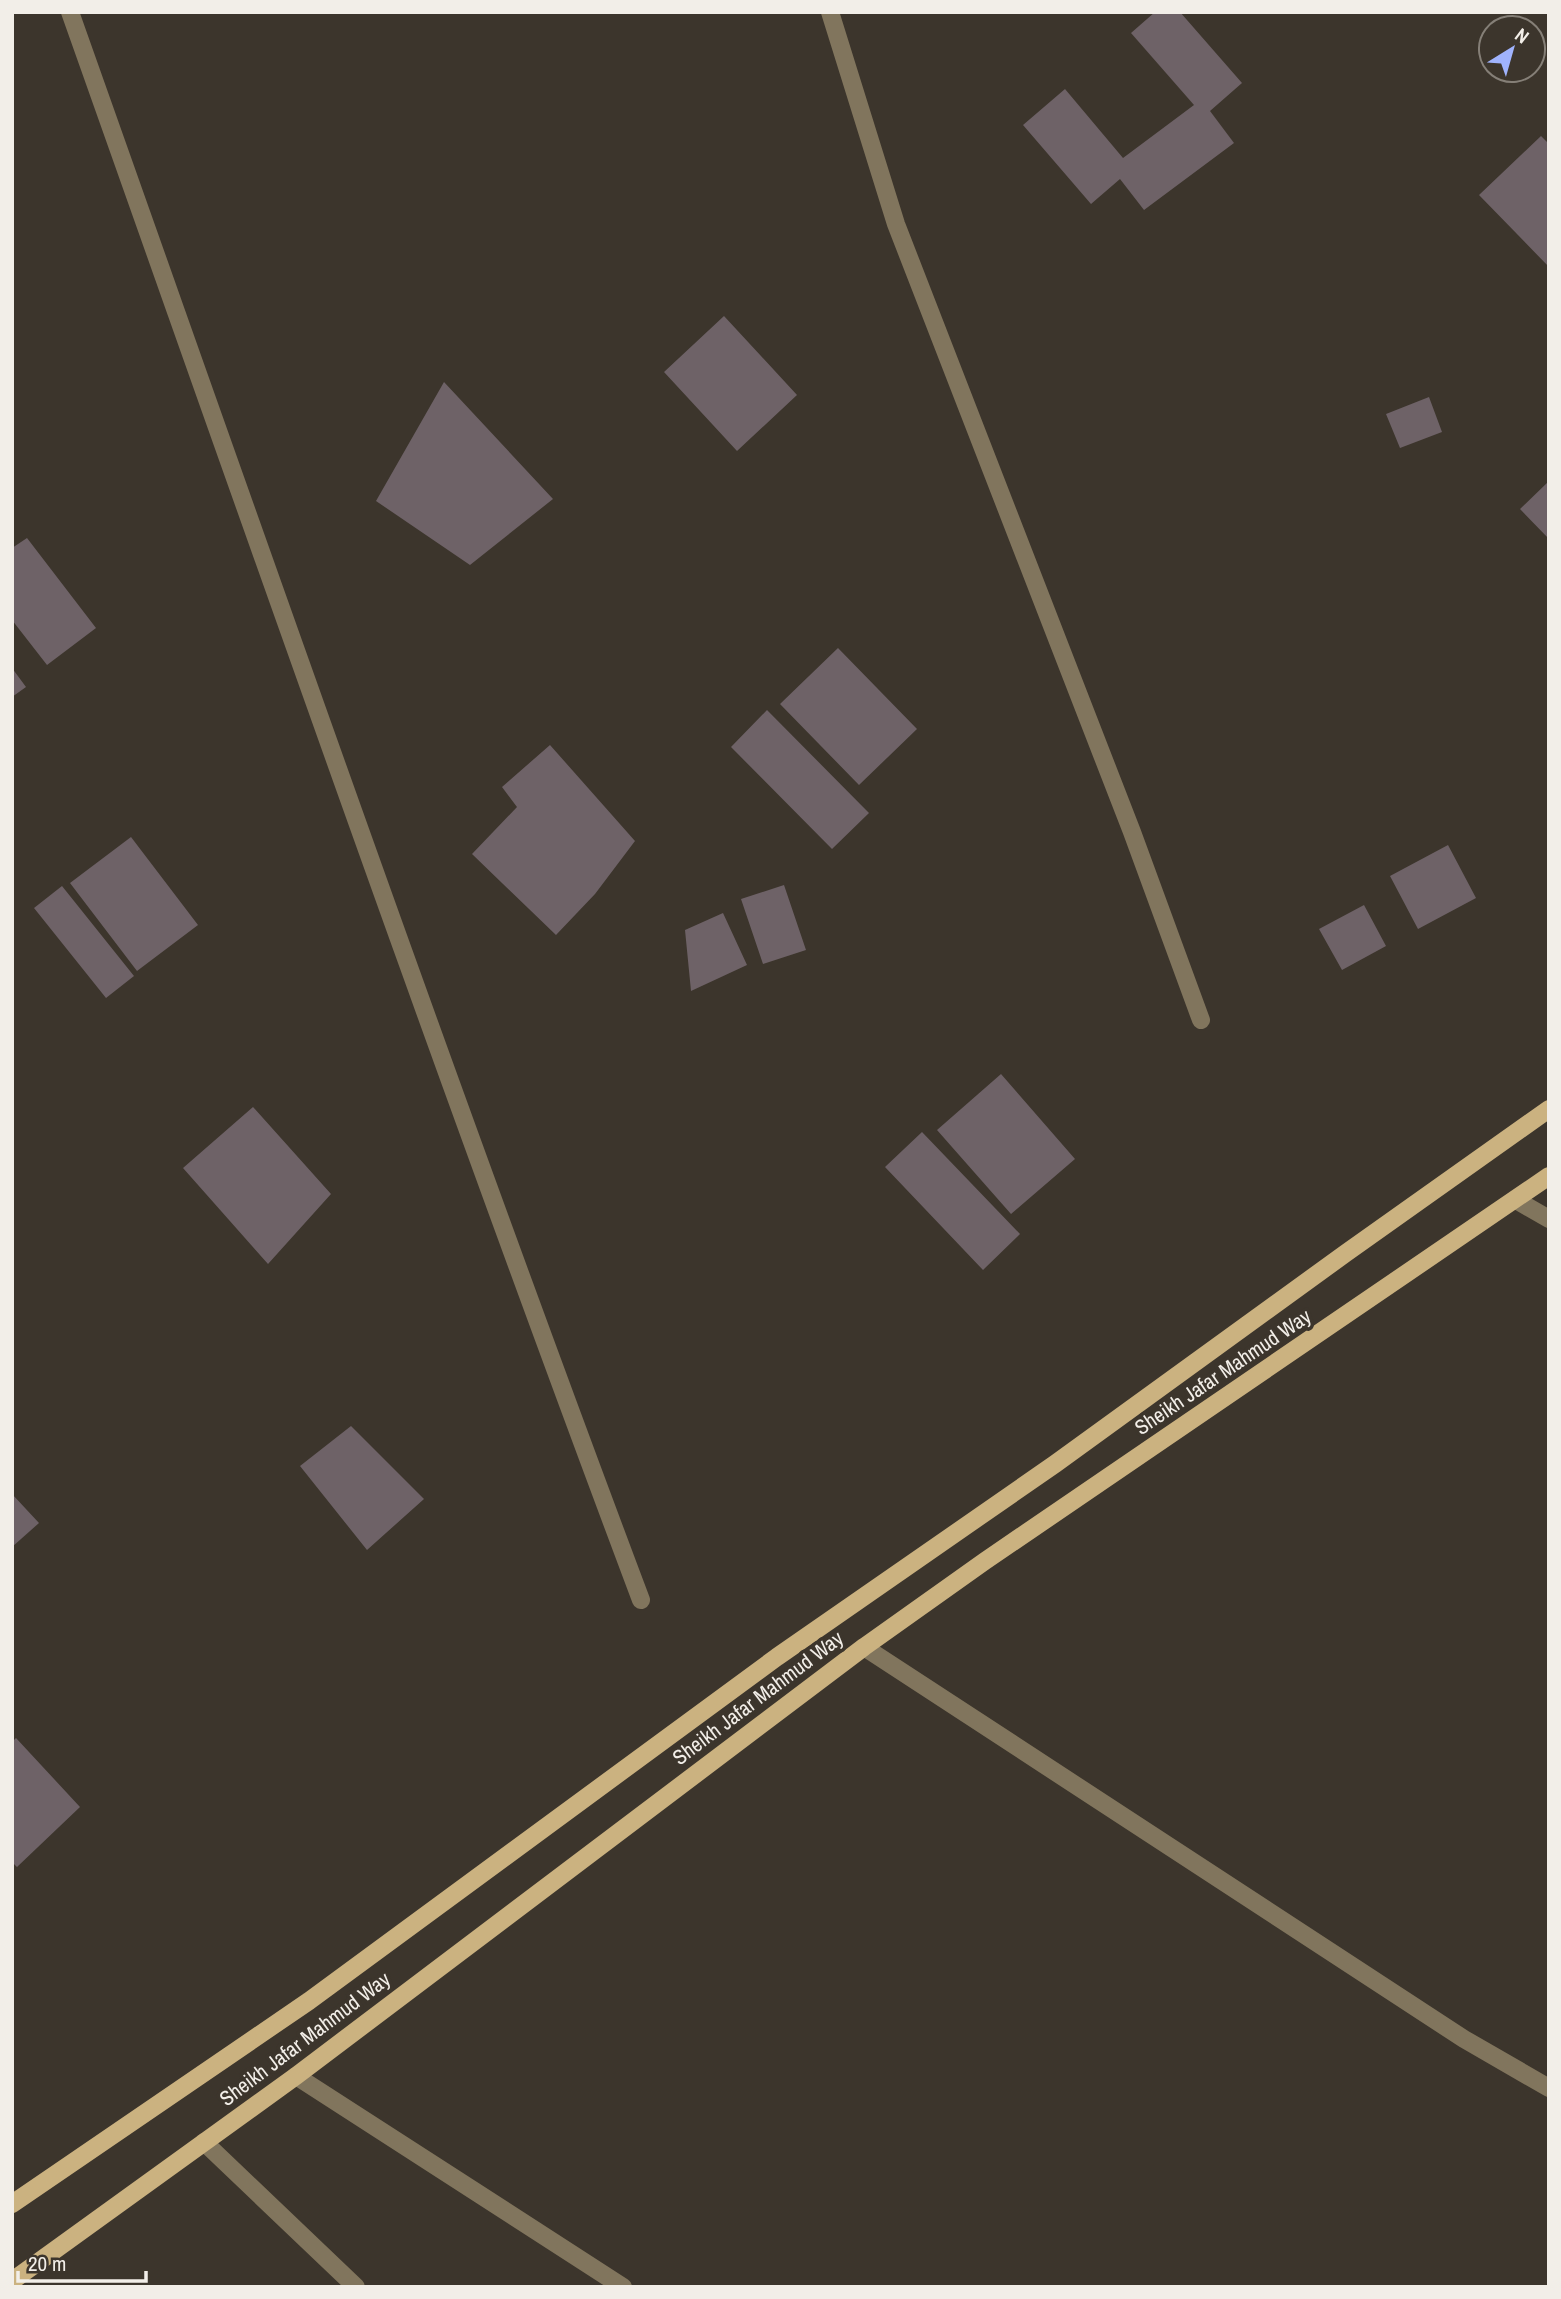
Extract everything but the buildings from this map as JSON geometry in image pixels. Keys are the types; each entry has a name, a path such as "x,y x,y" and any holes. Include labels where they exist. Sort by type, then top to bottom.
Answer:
{"main road":[{"name":"Sheikh Jafar Mahmud Way","path":"12,2204 309,2001 777,1657 1055,1464 1549,1109"},
{"name":"Sheikh Jafar Mahmud Way","path":"12,2281 296,2076 864,1647 985,1561 1549,1176"}],"street":[{"path":"70,12 347,796 551,1360 641,1600"},
{"path":"830,12 895,224 1127,819 1201,1020"},
{"path":"1516,1200 1549,1219"},
{"path":"864,1647 1464,2039 1549,2088"},
{"path":"296,2076 623,2287"},
{"path":"204,2142 356,2287"}]}
